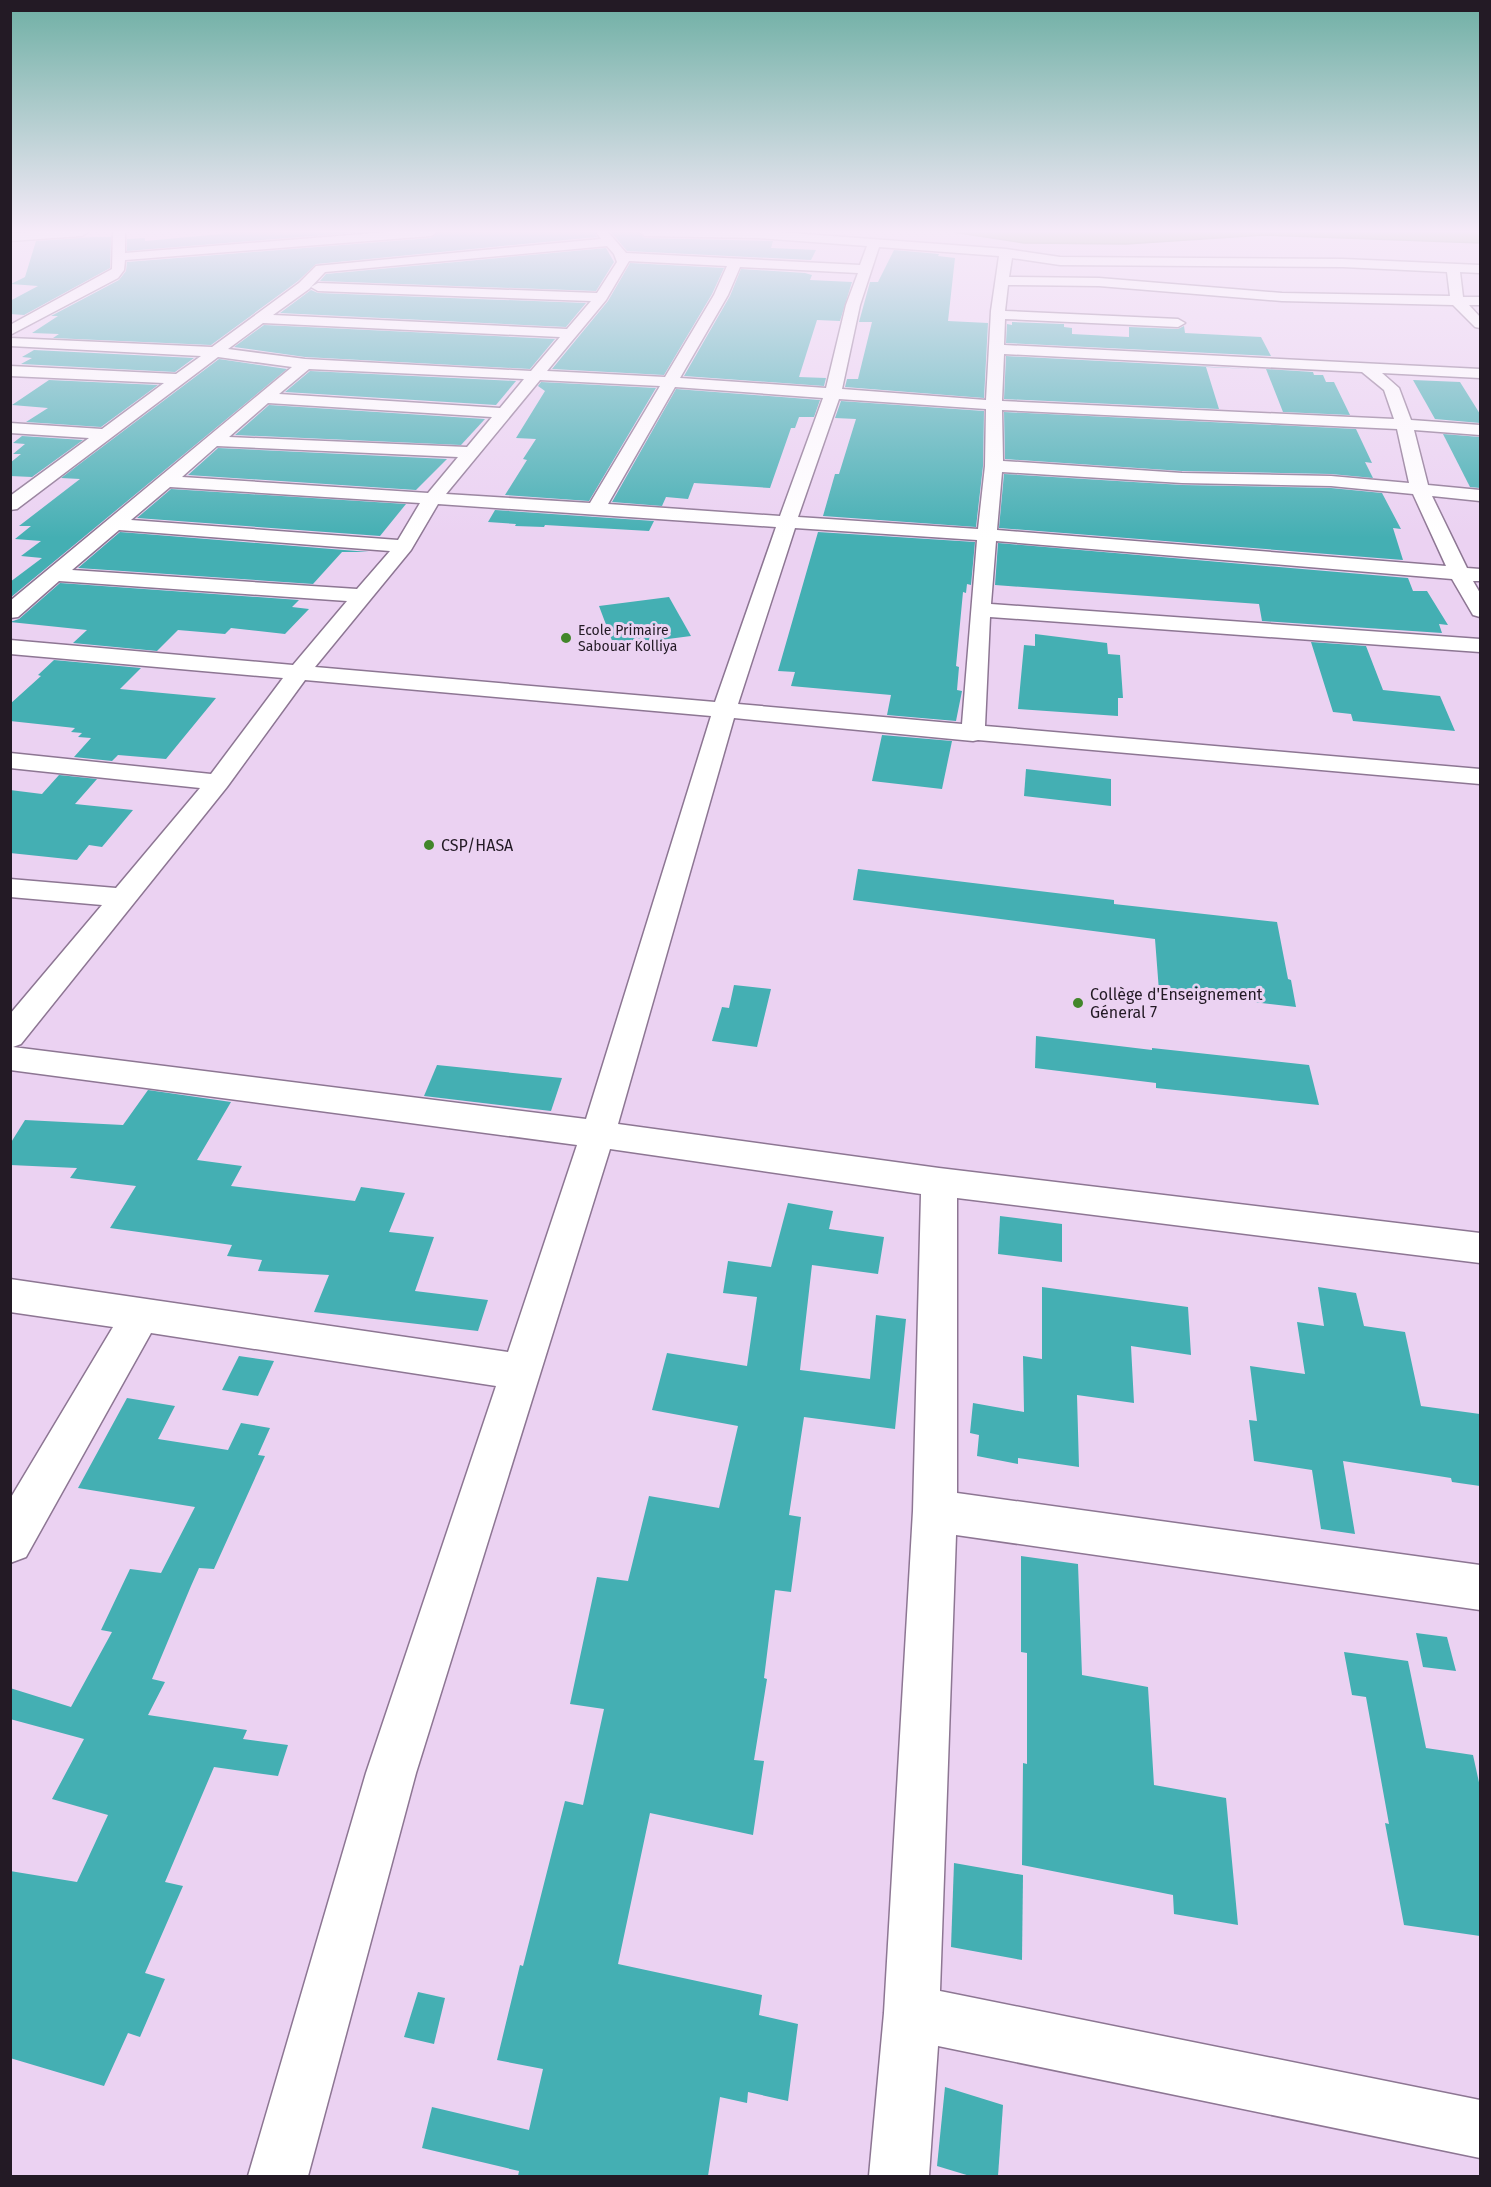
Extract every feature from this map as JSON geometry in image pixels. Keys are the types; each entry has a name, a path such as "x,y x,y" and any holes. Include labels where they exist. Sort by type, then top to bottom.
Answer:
{"street":[{"path":"10,505 238,334"},
{"path":"10,1036 218,782 299,672 404,546 432,499 569,334"},
{"path":"595,510 699,334"},
{"path":"278,2176 392,1773 598,1134 724,711 833,393 846,334"},
{"path":"973,734 994,466 997,334"},
{"path":"10,342 214,352 305,364 671,382 994,405 1404,424 1480,430"},
{"path":"997,348 1480,374"},
{"path":"10,612 305,364"},
{"path":"1367,368 1391,388 1404,424 1420,490 1459,573 1480,611"},
{"path":"10,371 178,379"},
{"path":"264,398 505,413"},
{"path":"10,428 106,434"},
{"path":"214,441 470,452"},
{"path":"994,466 1182,478 1330,481 1480,495"},
{"path":"165,481 988,535 1480,575"},
{"path":"10,485 36,487"},
{"path":"115,524 404,546"},
{"path":"56,575 363,596"},
{"path":"981,610 1480,646"},
{"path":"10,647 973,734 1480,777"},
{"path":"10,760 218,782"},
{"path":"10,888 124,898"},
{"path":"10,1058 598,1134 939,1182 1480,1248"},
{"path":"899,2176 912,2013 935,1511 939,1182"},
{"path":"10,1295 142,1313 522,1372"},
{"path":"10,1541 142,1313"},
{"path":"935,1511 1480,1588"},
{"path":"912,2013 1480,2129"}],"building":[{"path":"59,334 226,334 211,345 53,338"},
{"path":"252,334 452,334 555,339 530,369 305,357 234,347"},
{"path":"581,334 688,334 664,375 552,369"},
{"path":"708,334 813,334 799,377 826,378 824,386 684,376"},
{"path":"869,334 987,334 984,398 845,387 847,379 858,379"},
{"path":"1006,334 1129,337 1129,334 1205,334 1261,337 1271,356 1006,343"},
{"path":"34,350 194,358 175,372 21,364 32,358 22,357"},
{"path":"1006,356 1252,369 1206,367 1219,409 1004,399"},
{"path":"219,359 287,369 10,598 10,582 42,558 21,556 41,541 15,539 31,526 19,526 80,479 61,478"},
{"path":"1266,369 1313,372 1314,375 1323,375 1326,382 1334,382 1350,415 1283,412"},
{"path":"310,371 516,381 496,405 285,392"},
{"path":"49,380 158,385 101,427 26,422 48,408 12,405"},
{"path":"1413,380 1460,382 1480,414 1480,423 1435,419"},
{"path":"541,382 656,388 589,501 505,495 527,460 523,459 536,439 516,438 545,391 538,386"},
{"path":"676,389 820,400 814,417 799,417 795,428 791,428 770,488 694,483 688,499 666,497 662,506 612,502"},
{"path":"841,401 984,411 983,466 976,527 823,516 835,474 839,474 856,419 835,418"},
{"path":"269,405 485,419 461,445 235,435"},
{"path":"1004,412 1356,429 1372,463 1365,462 1373,478 1331,474 1182,471 1005,459"},
{"path":"1443,434 1480,437 1480,488 1470,487"},
{"path":"22,436 83,440 32,477 10,476 10,463 21,454 13,454 25,444 13,443"},
{"path":"218,448 447,459 416,490 188,475"},
{"path":"1004,474 1182,485 1331,488 1382,493 1401,529 1393,528 1403,560 999,528"},
{"path":"171,489 406,504 380,536 137,518"},
{"path":"495,510 654,521 649,531 545,525 544,527 515,526 516,524 488,522"},
{"path":"120,532 369,552 342,552 313,584 78,568"},
{"path":"818,532 975,542 971,585 967,584 966,593 963,592 956,666 959,667 957,690 962,691 956,721 887,715 891,695 791,686 795,672 778,671"},
{"path":"998,543 1408,578 1413,591 1427,591 1448,625 1439,624 1442,633 1262,621 1259,604 995,585"},
{"path":"60,583 299,600 292,607 309,609 285,634 231,628 225,634 178,630 157,651 73,643 87,630 10,622 19,619"},
{"path":"669,597 691,636 614,646 599,606"},
{"path":"1035,634 1107,643 1108,654 1120,655 1123,698 1118,698 1118,716 1018,709 1024,645 1035,646"},
{"path":"1311,642 1366,646 1383,690 1440,696 1455,731 1353,721 1351,714 1333,712"},
{"path":"54,660 141,668 120,689 216,698 166,759 118,755 112,761 74,757 91,738 78,737 82,733 71,732 75,728 10,721 10,704 41,676 38,675"},
{"path":"882,735 952,741 942,789 872,781"},
{"path":"1026,769 1111,779 1111,806 1024,796"},
{"path":"59,775 97,779 75,804 133,810 102,847 89,845 77,860 10,853 10,790 42,794"},
{"path":"858,869 1114,900 1114,904 1277,922 1296,1007 1159,991 1155,939 853,900"},
{"path":"734,985 771,989 757,1047 712,1041 722,1007 729,1008"},
{"path":"1036,1036 1309,1065 1319,1105 1156,1088 1156,1083 1035,1068"},
{"path":"437,1065 562,1078 551,1111 424,1096"},
{"path":"148,1090 231,1102 197,1160 242,1166 231,1186 355,1201 361,1187 405,1193 389,1232 434,1237 415,1291 488,1300 478,1331 314,1312 329,1275 258,1271 262,1260 227,1256 232,1245 110,1228 136,1186 70,1178 77,1168 10,1165 10,1144 25,1120 123,1125"},
{"path":"788,1203 833,1211 829,1229 884,1237 878,1274 812,1265 800,1370 870,1379 876,1315 906,1319 895,1429 804,1417 789,1515 801,1517 791,1592 775,1590 764,1678 767,1679 754,1760 764,1761 753,1835 650,1813 618,1964 762,1995 759,2015 798,2024 788,2101 748,2092 747,2103 720,2097 708,2176 518,2176 519,2171 422,2148 432,2107 529,2130 543,2069 497,2060 520,1965 523,1966 565,1801 583,1805 604,1709 570,1704 597,1577 628,1581 649,1496 719,1508 738,1426 652,1410 667,1353 747,1366 757,1297 723,1293 728,1261 771,1267"},
{"path":"1000,1216 1062,1224 1062,1262 998,1254"},
{"path":"1042,1287 1188,1307 1191,1355 1131,1346 1134,1403 1077,1395 1079,1467 1018,1458 1018,1464 977,1456 979,1435 970,1433 973,1403 1024,1412 1023,1356 1042,1359"},
{"path":"1318,1287 1356,1293 1364,1326 1405,1332 1421,1406 1480,1414 1480,1486 1452,1482 1451,1478 1343,1461 1355,1534 1321,1529 1312,1470 1254,1461 1249,1420 1257,1421 1250,1366 1305,1374 1297,1322 1324,1326"},
{"path":"239,1356 274,1361 258,1396 222,1390"},
{"path":"127,1398 175,1406 158,1439 228,1450 241,1423 270,1428 258,1455 265,1456 214,1569 199,1568 191,1586 152,1679 165,1682 148,1715 247,1730 243,1739 288,1745 278,1776 214,1767 165,1882 183,1886 145,1973 165,1979 140,2037 128,2033 104,2086 10,2058 10,1871 77,1882 108,1815 52,1799 84,1739 10,1719 10,1688 71,1707 112,1632 101,1630 130,1569 161,1573 195,1507 78,1488"},
{"path":"1021,1556 1078,1564 1082,1675 1148,1687 1154,1785 1226,1798 1238,1925 1174,1914 1173,1895 1022,1865 1023,1763 1027,1764 1027,1653 1021,1652"},
{"path":"1416,1633 1447,1637 1456,1671 1423,1667"},
{"path":"1344,1652 1408,1661 1426,1748 1473,1755 1480,1787 1480,1936 1404,1925 1385,1823 1389,1824 1366,1697 1352,1695"},
{"path":"954,1863 1023,1875 1022,1960 951,1947"},
{"path":"418,1992 445,1998 434,2044 404,2037"},
{"path":"945,2087 1003,2105 998,2176 970,2176 937,2166"}],"place":[{"name":"Ecole Primaire Sabouar Kolliya","path":"566,638"},
{"name":"CSP/HASA","path":"429,845"},
{"name":"Collège d'Enseignement Géneral 7","path":"1078,1003"}]}
